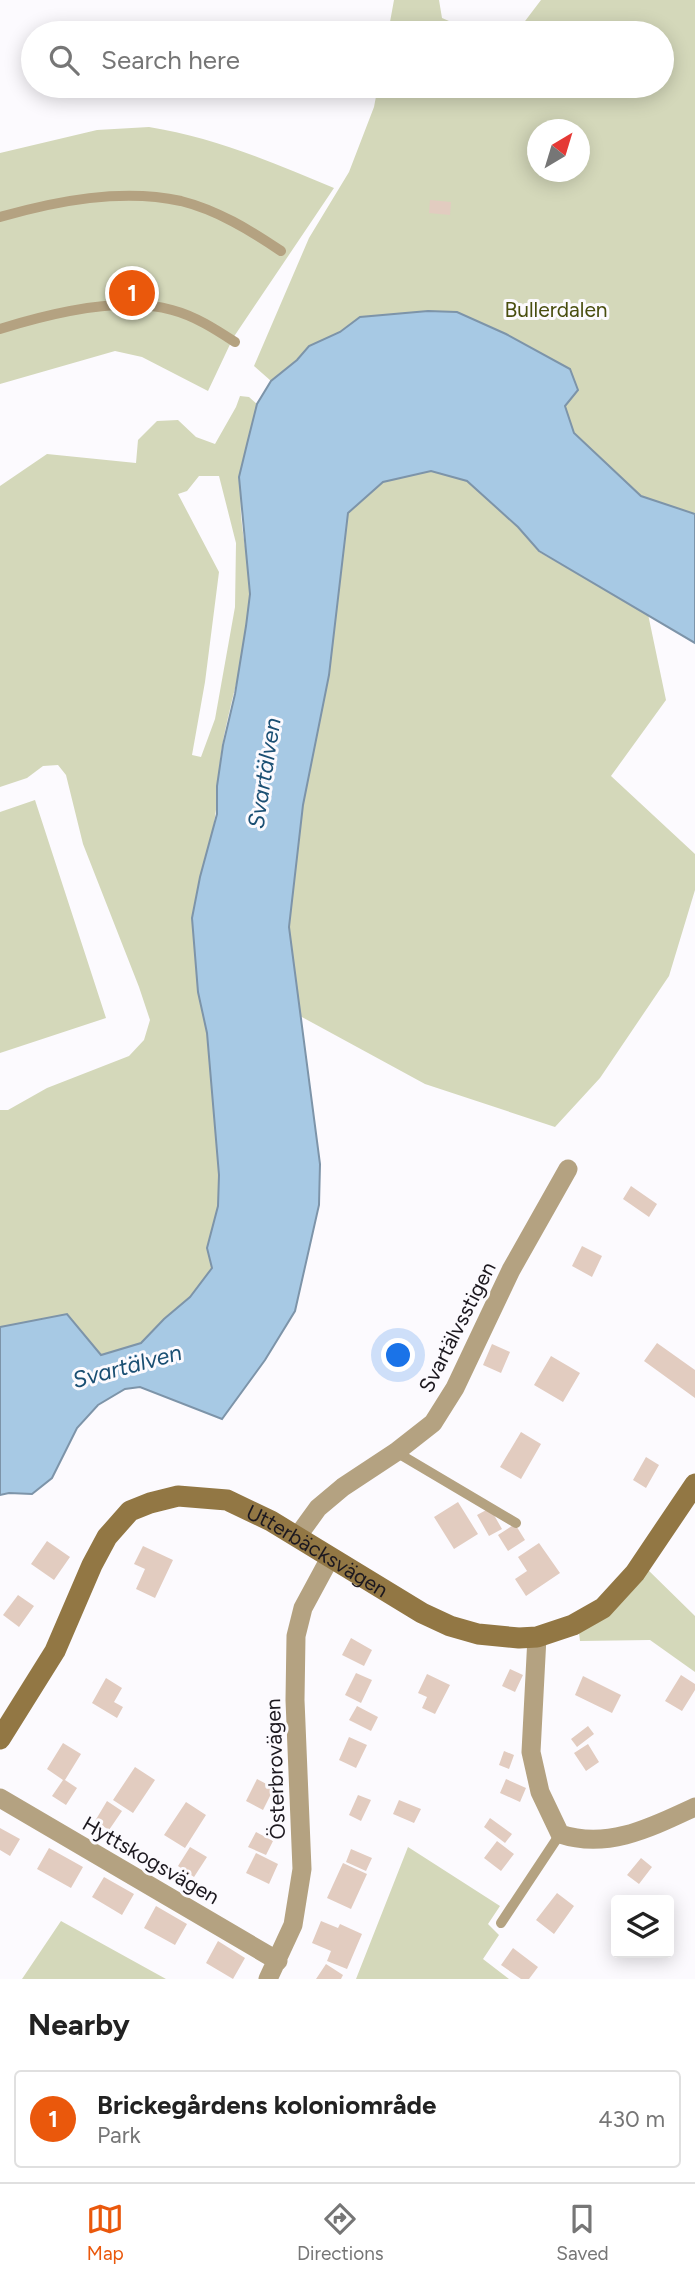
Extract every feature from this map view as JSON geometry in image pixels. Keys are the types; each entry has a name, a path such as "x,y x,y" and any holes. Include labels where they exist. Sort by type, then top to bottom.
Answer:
{"street":[{"name":"Svartälvsstigen","path":"297,1537 327,1501 343,1487 396,1452 433,1423 455,1388 511,1270 568,1169"},
{"name":"Utterbäcksvägen","path":"0,1739 55,1651 107,1537 131,1511 150,1503 178,1496 227,1500 271,1521 422,1613 450,1626 478,1634 519,1638 537,1637 573,1625 603,1608 635,1573 695,1484"},
{"name":"Österbrovägen","path":"268,1979 293,1925 302,1869 295,1700 296,1636 303,1608 330,1558"},
{"path":"537,1637 531,1752 540,1792 560,1834 579,1840 613,1839 666,1821 695,1807"},
{"name":"Hyttskogsvägen","path":"0,1798 278,1961"}],"lane":[{"path":"0,217 66,202 104,198 152,198 181,202 215,213 251,230 281,251"},
{"path":"0,330 58,313 136,306 169,309 189,316 234,342"},
{"path":"396,1452 516,1523"},
{"path":"501,1923 560,1834"}],"green space":[{"path":"394,0 439,0 442,18 449,21 390,21"},
{"name":"Bullerdalen","path":"541,0 695,0 695,589 360,317 340,332 309,346 297,360 271,381 254,366 309,238 349,172 376,98 674,98 674,21 525,21"},
{"path":"149,127 220,144 334,188 233,338 208,391 142,357 115,351 0,384 0,153 97,130"},
{"path":"240,396 249,397 257,404 241,487 242,525 250,585 249,614 220,758 198,992 207,1033 219,1175 218,1206 207,1248 212,1268 190,1297 141,1343 100,1355 67,1314 0,1327 0,1110 8,1110 47,1088 129,1056 144,1040 150,1020 83,844 66,775 58,765 43,766 27,778 0,787 0,486 47,454 136,463 138,440 157,421 178,420 196,437 215,444","holes":["199,476 219,476 236,543 235,607 215,719 201,757 192,755 205,682 219,572 178,494 187,491"]},
{"path":"431,471 467,481 518,527 539,552 648,614 666,700 611,776 695,854 695,890 669,976 600,1078 555,1127 425,1084 300,1016 289,927 303,805 348,513 383,482"},
{"path":"35,800 106,1018 0,1053 0,812"},
{"path":"643,1565 695,1616 695,1672 650,1640 580,1641 578,1625"},
{"path":"408,1847 500,1906 488,1924 499,1935 483,1959 509,1979 356,1979"},
{"path":"61,1921 166,1979 22,1979"}],"water":[{"name":"Svartälven","path":"428,311 457,312 506,334 570,369 578,390 565,406 574,433 641,496 695,514 695,643 539,551 518,527 467,481 431,471 383,482 348,513 329,675 303,805 289,927 320,1164 319,1205 295,1311 265,1360 222,1419 140,1387 125,1389 98,1405 77,1428 52,1478 32,1494 0,1495 0,1327 67,1314 101,1355 141,1343 190,1297 212,1268 207,1248 218,1206 219,1175 207,1033 198,992 192,918 217,814 217,786 223,745 235,694 246,626 250,594 239,477 257,404 271,381 297,360 309,346 340,332 360,317"}],"building":[{"path":"430,200 451,202 450,215 429,213"},
{"path":"631,1186 657,1204 649,1217 623,1199"},
{"path":"582,1246 602,1256 592,1277 572,1266"},
{"path":"657,1343 695,1370 695,1398 644,1361"},
{"path":"492,1344 510,1352 501,1373 483,1365"},
{"path":"551,1356 580,1373 563,1402 534,1385"},
{"path":"521,1432 541,1444 521,1479 500,1467"},
{"path":"646,1457 659,1465 646,1488 633,1480"},
{"path":"458,1502 478,1534 454,1549 434,1517"},
{"path":"490,1508 502,1529 489,1536 477,1515"},
{"path":"515,1524 525,1540 508,1551 498,1535"},
{"path":"47,1541 70,1557 54,1580 31,1564"},
{"path":"539,1543 560,1573 526,1596 515,1579 527,1571 518,1557"},
{"path":"143,1546 173,1560 155,1598 136,1589 145,1569 134,1564"},
{"path":"18,1595 34,1606 19,1627 3,1615"},
{"path":"351,1638 372,1650 364,1666 342,1655"},
{"path":"510,1669 523,1675 515,1692 502,1686"},
{"path":"356,1673 372,1680 361,1703 345,1695"},
{"path":"427,1674 450,1685 435,1714 422,1708 427,1697 418,1693"},
{"path":"681,1675 695,1684 695,1690 682,1711 665,1701"},
{"path":"583,1676 621,1695 612,1713 575,1695"},
{"path":"106,1678 122,1688 114,1702 123,1707 117,1718 92,1703"},
{"path":"357,1706 378,1717 371,1731 349,1720"},
{"path":"588,1726 594,1734 577,1747 571,1739"},
{"path":"349,1737 367,1745 356,1768 339,1760"},
{"path":"63,1743 81,1754 65,1780 77,1788 66,1805 52,1796 63,1780 47,1769"},
{"path":"588,1744 599,1762 586,1771 574,1753"},
{"path":"504,1751 514,1755 509,1769 499,1765"},
{"path":"135,1767 155,1780 133,1813 113,1800"},
{"path":"257,1779 274,1788 263,1810 246,1801"},
{"path":"506,1779 526,1788 520,1802 500,1793"},
{"path":"358,1795 371,1800 361,1821 349,1815"},
{"path":"399,1800 421,1809 414,1823 393,1814"},
{"path":"107,1801 122,1811 109,1830 95,1821"},
{"path":"186,1802 206,1815 185,1848 164,1835"},
{"path":"490,1818 512,1834 505,1843 484,1827"},
{"path":"0,1828 20,1839 10,1856 0,1850"},
{"path":"256,1832 273,1841 266,1855 248,1847"},
{"path":"497,1841 514,1854 501,1871 484,1858"},
{"path":"190,1847 207,1857 194,1877 178,1866"},
{"path":"49,1848 83,1867 71,1888 37,1869"},
{"path":"351,1849 372,1858 366,1871 346,1862"},
{"path":"256,1853 278,1864 269,1884 246,1873"},
{"path":"641,1858 652,1867 639,1884 627,1875"},
{"path":"343,1863 367,1874 351,1909 327,1898"},
{"path":"104,1877 134,1894 122,1915 92,1897"},
{"path":"557,1893 574,1906 554,1934 536,1920"},
{"path":"156,1906 187,1924 175,1945 144,1928"},
{"path":"321,1921 338,1928 340,1924 362,1934 347,1969 327,1961 331,1951 312,1943"},
{"path":"218,1941 245,1958 233,1979 206,1963"},
{"path":"513,1948 538,1967 529,1979 521,1979 501,1965"},
{"path":"326,1964 343,1975 341,1979 316,1979"}],"place":[{"name":"Brickegårdens koloniområde","path":"132,293"}]}
